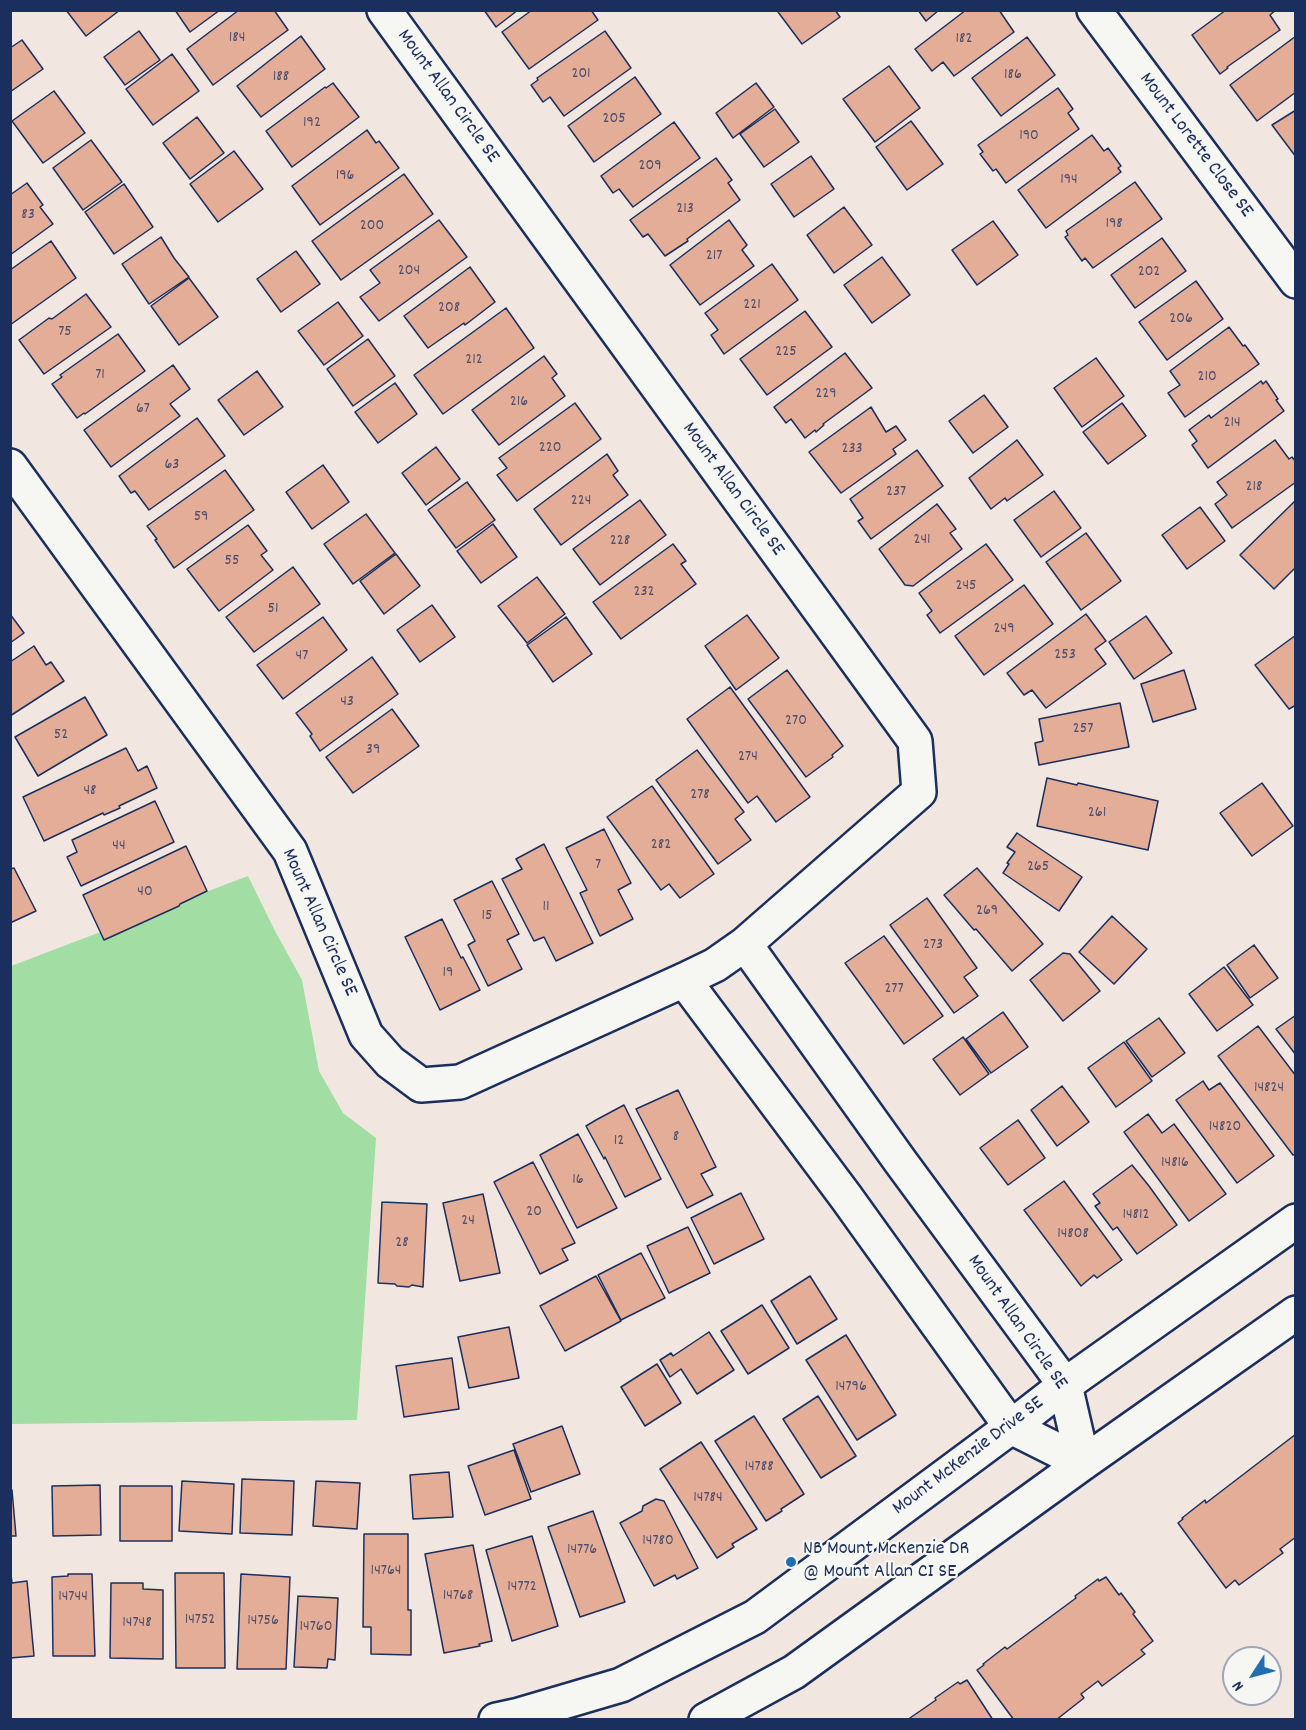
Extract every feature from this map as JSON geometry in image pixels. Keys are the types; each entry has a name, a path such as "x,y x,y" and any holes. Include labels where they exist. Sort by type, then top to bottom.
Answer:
{"street":[{"name":"Mount Allan Circle SE","path":"10,466 290,851 366,1035 390,1062 422,1085 460,1082 715,965 745,944 919,792 915,741 384,10"},
{"name":"Mount Lorette Close SE","path":"1094,10 1296,281"},
{"name":"Mount Allan Circle SE","path":"745,944 900,1161 1065,1385 1083,1462"},
{"path":"684,980 846,1197 1011,1427 1083,1462"},
{"name":"Mount McKenzie Drive SE","path":"496,1719 519,1715 621,1686 755,1617 1065,1385 1296,1221"},
{"path":"706,1719 794,1672 1083,1462 1296,1313"}],"green space":[{"path":"248,876 302,980 319,1071 343,1113 376,1138 357,1420 11,1424 11,966"}],"building":[{"path":"66,10 120,10 86,36"},
{"path":"175,10 220,10 190,32"},
{"path":"239,10 274,10 288,30 213,85 187,49"},
{"path":"484,10 518,10 496,27"},
{"path":"532,10 591,10 598,20 529,69 502,32"},
{"path":"780,10 835,10 840,17 802,44 778,12"},
{"path":"918,10 939,10 926,21"},
{"path":"966,10 999,10 1014,32 954,76 943,62 932,71 915,49"},
{"path":"1226,10 1276,10 1270,15 1280,30 1220,74 1192,35"},
{"path":"139,31 160,60 125,85 104,57"},
{"path":"605,31 631,68 564,116 550,97 543,102 531,85 538,80 537,78"},
{"path":"301,36 325,69 261,117 237,86"},
{"path":"1296,36 1296,92 1257,121 1230,85"},
{"path":"1027,37 1055,75 1001,116 972,78"},
{"path":"22,40 43,69 10,92 10,48"},
{"path":"172,54 199,91 153,125 126,89"},
{"path":"889,66 920,108 875,142 843,99"},
{"path":"635,77 661,114 594,162 568,126"},
{"path":"333,83 359,117 292,167 266,131"},
{"path":"756,83 774,107 733,138 716,113"},
{"path":"1058,88 1073,109 1068,113 1079,129 1006,183 996,169 993,171 980,154 983,152 978,145"},
{"path":"54,91 85,133 43,163 12,121"},
{"path":"775,109 799,142 764,167 740,134"},
{"path":"1296,110 1296,157 1272,125"},
{"path":"197,117 224,153 190,179 163,143"},
{"path":"911,121 943,164 907,190 876,147"},
{"path":"674,122 700,158 633,207 619,189 613,193 601,176"},
{"path":"367,130 376,143 379,141 399,168 320,225 292,186"},
{"path":"1092,135 1104,151 1108,148 1121,166 1118,168 1121,172 1046,228 1018,190"},
{"path":"91,140 122,182 83,210 53,168"},
{"path":"234,151 263,189 218,222 190,184"},
{"path":"811,156 834,189 794,217 771,184"},
{"path":"716,158 732,180 728,183 740,200 665,256 648,234 643,237 630,220"},
{"path":"404,174 433,214 341,280 312,241"},
{"path":"1135,182 1162,219 1093,268 1085,258 1082,261 1065,237 1068,235 1066,231"},
{"path":"27,183 43,205 40,207 53,224 10,255 10,195"},
{"path":"124,184 153,227 114,254 85,212"},
{"path":"844,207 872,245 834,273 807,235"},
{"path":"439,220 467,257 379,321 360,297 380,283 370,270"},
{"path":"729,220 747,245 742,250 754,266 700,305 670,265"},
{"path":"993,221 1018,255 977,285 952,250"},
{"path":"161,237 189,277 149,304 122,264"},
{"path":"1162,238 1186,271 1135,308 1111,275"},
{"path":"51,241 76,278 10,325 10,270"},
{"path":"296,251 320,284 281,312 257,279"},
{"path":"882,257 910,295 872,323 844,285"},
{"path":"772,264 798,300 724,354 711,335 718,330 705,313"},
{"path":"470,267 495,302 465,325 464,323 428,348 404,316"},
{"path":"189,278 218,317 179,345 151,306"},
{"path":"1196,281 1223,319 1167,360 1139,322"},
{"path":"86,294 111,327 44,374 19,340"},
{"path":"338,302 363,336 324,365 298,331"},
{"path":"506,308 534,348 443,414 414,375"},
{"path":"805,311 832,347 767,395 740,359"},
{"path":"1229,327 1259,364 1185,417 1168,393 1180,385 1170,371"},
{"path":"118,334 145,371 77,418 52,384 62,377 60,375"},
{"path":"368,339 395,376 353,406 327,369"},
{"path":"845,353 872,388 805,438 791,419 786,423 774,407"},
{"path":"544,356 557,374 552,378 565,396 499,445 472,410"},
{"path":"1096,358 1124,396 1082,427 1054,388"},
{"path":"173,365 190,389 170,404 180,416 111,467 84,430"},
{"path":"257,371 283,407 244,435 218,400"},
{"path":"1261,381 1263,384 1266,381 1284,411 1208,468 1192,445 1197,441 1189,430 1209,415 1211,418"},
{"path":"395,383 417,414 378,443 355,412"},
{"path":"984,395 1008,427 973,453 949,421"},
{"path":"575,403 601,439 517,501 497,475 507,468 499,458"},
{"path":"1122,403 1146,436 1108,464 1083,432"},
{"path":"871,407 886,432 896,426 906,440 893,449 896,454 841,493 809,452"},
{"path":"197,418 225,456 149,510 135,491 131,493 119,476"},
{"path":"1017,440 1043,475 1007,501 1005,498 991,509 969,478"},
{"path":"1275,440 1289,459 1292,457 1296,462 1296,482 1232,528 1215,504 1227,495 1217,482"},
{"path":"436,447 460,479 426,505 402,473"},
{"path":"917,450 943,486 871,539 858,521 863,518 850,499"},
{"path":"607,454 618,471 613,475 628,495 561,545 534,509"},
{"path":"323,465 349,502 312,529 286,492"},
{"path":"225,470 254,510 174,568 147,526"},
{"path":"467,482 495,520 456,548 428,510"},
{"path":"1054,491 1081,528 1041,557 1014,520"},
{"path":"640,500 666,535 600,585 573,549"},
{"path":"1296,500 1296,567 1274,589 1240,555"},
{"path":"937,504 956,529 950,533 962,549 913,586 905,585 879,549"},
{"path":"1200,507 1225,541 1187,569 1162,535"},
{"path":"366,514 395,553 353,584 324,544"},
{"path":"493,524 517,557 481,583 457,551"},
{"path":"248,525 267,551 261,555 273,570 219,611 187,569"},
{"path":"1086,533 1121,581 1081,610 1046,562"},
{"path":"673,544 686,561 681,564 696,584 621,639 593,602"},
{"path":"986,544 1013,580 940,633 927,615 932,611 919,593"},
{"path":"396,554 420,586 384,614 360,581"},
{"path":"293,567 320,604 254,652 226,617"},
{"path":"537,577 565,614 527,643 498,606"},
{"path":"1024,585 1053,624 984,675 955,636"},
{"path":"432,605 455,637 420,662 397,630"},
{"path":"10,614 24,633 10,643"},
{"path":"1086,614 1106,641 1095,649 1106,664 1046,708 1032,690 1024,695 1007,673"},
{"path":"747,615 779,658 736,690 705,646"},
{"path":"1146,616 1172,653 1134,679 1109,642"},
{"path":"323,617 347,650 283,699 257,665"},
{"path":"566,617 592,654 553,682 527,645"},
{"path":"1296,635 1296,705 1289,709 1255,665"},
{"path":"34,646 46,665 51,662 64,681 10,716 10,662"},
{"path":"372,657 398,694 320,751 310,736 312,734 296,713"},
{"path":"787,670 843,746 832,755 833,757 806,777 748,699"},
{"path":"1184,670 1196,709 1153,722 1141,684"},
{"path":"730,687 810,797 776,822 757,796 748,803 687,719"},
{"path":"85,697 107,735 38,776 15,737"},
{"path":"1120,703 1129,747 1039,765 1035,743 1043,741 1039,719"},
{"path":"392,709 419,746 353,793 326,757"},
{"path":"126,748 138,771 147,766 157,788 119,806 120,808 104,815 103,813 44,841 23,797"},
{"path":"697,750 744,812 735,819 751,840 718,864 656,780"},
{"path":"1047,778 1158,801 1148,850 1037,826"},
{"path":"1262,783 1293,826 1252,856 1220,813"},
{"path":"652,786 714,874 680,898 669,884 661,890 607,817"},
{"path":"155,801 174,842 81,886 67,857 77,852 72,840"},
{"path":"604,829 631,883 618,890 633,919 600,936 580,893 587,890 566,848"},
{"path":"1017,833 1082,877 1059,911 1003,873 1015,852 1007,847"},
{"path":"544,844 593,943 556,961 544,937 534,941 502,879 522,869 516,859"},
{"path":"186,846 207,891 104,940 83,895"},
{"path":"14,868 36,911 10,923 10,869"},
{"path":"977,868 1043,944 1012,971 944,895"},
{"path":"492,881 519,934 507,940 522,969 488,986 468,945 475,941 454,900"},
{"path":"927,898 977,968 964,977 978,996 954,1013 890,925"},
{"path":"1112,916 1147,949 1114,984 1079,952"},
{"path":"442,919 480,990 440,1010 405,937"},
{"path":"884,936 943,1016 904,1044 845,963"},
{"path":"1254,945 1278,978 1250,998 1227,965"},
{"path":"1063,953 1070,954 1100,991 1063,1021 1030,980"},
{"path":"1224,967 1253,1005 1217,1031 1189,994"},
{"path":"1003,1012 1028,1047 991,1073 966,1039"},
{"path":"1296,1015 1296,1055 1276,1029"},
{"path":"1159,1018 1185,1053 1152,1077 1126,1041"},
{"path":"1258,1026 1296,1076 1296,1154 1293,1155 1218,1056"},
{"path":"963,1037 989,1074 960,1095 933,1059"},
{"path":"1124,1042 1152,1081 1116,1107 1088,1068"},
{"path":"1203,1081 1209,1090 1220,1083 1274,1156 1237,1183 1176,1100"},
{"path":"1062,1086 1089,1122 1057,1146 1031,1110"},
{"path":"678,1090 716,1167 701,1174 713,1195 687,1208 636,1109"},
{"path":"624,1105 661,1179 625,1197 586,1126"},
{"path":"1148,1114 1162,1133 1174,1124 1226,1194 1189,1221 1124,1132"},
{"path":"1018,1120 1045,1158 1008,1185 980,1148"},
{"path":"578,1134 617,1208 577,1228 540,1155"},
{"path":"533,1162 575,1243 562,1249 568,1260 540,1274 494,1182"},
{"path":"1132,1165 1177,1225 1137,1254 1117,1227 1113,1230 1095,1206 1100,1203 1093,1194"},
{"path":"1064,1181 1122,1260 1097,1278 1094,1275 1081,1286 1024,1210"},
{"path":"741,1193 764,1239 714,1264 691,1218"},
{"path":"483,1194 500,1273 460,1281 443,1203"},
{"path":"382,1202 427,1204 423,1287 378,1283"},
{"path":"688,1227 710,1273 669,1293 647,1246"},
{"path":"641,1253 665,1298 621,1320 598,1275"},
{"path":"596,1276 621,1321 565,1351 540,1306"},
{"path":"810,1276 837,1319 797,1344 771,1301"},
{"path":"762,1305 789,1348 748,1374 721,1331"},
{"path":"509,1327 519,1378 469,1388 458,1337"},
{"path":"709,1332 734,1370 697,1394 681,1369 670,1377 660,1360 671,1353 673,1356"},
{"path":"846,1335 896,1415 857,1440 806,1360"},
{"path":"452,1358 459,1409 404,1417 396,1366"},
{"path":"657,1364 681,1403 645,1426 621,1387"},
{"path":"818,1396 856,1456 821,1478 783,1419"},
{"path":"754,1416 804,1494 766,1521 715,1441"},
{"path":"562,1426 580,1474 531,1492 513,1444"},
{"path":"1296,1434 1296,1537 1280,1549 1283,1553 1239,1585 1235,1580 1226,1588 1178,1523 1205,1500 1206,1503"},
{"path":"701,1442 757,1529 732,1544 734,1547 717,1558 660,1469"},
{"path":"514,1450 531,1499 485,1515 468,1466"},
{"path":"449,1472 453,1517 413,1519 410,1475"},
{"path":"242,1479 294,1481 292,1535 240,1533"},
{"path":"182,1481 234,1484 232,1534 179,1531"},
{"path":"316,1481 360,1483 357,1529 313,1526"},
{"path":"100,1485 101,1535 53,1536 52,1486"},
{"path":"120,1486 172,1486 172,1541 120,1541"},
{"path":"10,1490 12,1490 16,1536 10,1536"},
{"path":"656,1499 664,1501 698,1568 677,1579 675,1575 654,1586 620,1523 642,1511 643,1506"},
{"path":"593,1511 625,1602 580,1617 548,1527"},
{"path":"364,1534 408,1534 408,1610 411,1610 411,1655 371,1654 371,1627 363,1627"},
{"path":"532,1536 558,1626 512,1641 486,1550"},
{"path":"473,1545 492,1641 479,1644 480,1646 444,1653 425,1554"},
{"path":"10,1566 12,1583 27,1581 34,1656 10,1658"},
{"path":"175,1573 224,1573 225,1668 176,1668"},
{"path":"68,1574 92,1574 95,1656 53,1656 52,1577 68,1576"},
{"path":"241,1574 290,1577 286,1669 237,1669"},
{"path":"1106,1577 1135,1612 1133,1614 1153,1641 1141,1650 1145,1654 1102,1686 1098,1681 1081,1694 1084,1698 1056,1720 1014,1720 977,1670 1005,1647 1007,1649 1076,1598 1075,1596 1098,1579 1099,1581"},
{"path":"111,1583 143,1583 143,1589 163,1590 163,1659 110,1658"},
{"path":"298,1596 338,1598 335,1660 328,1659 327,1668 294,1667"},
{"path":"967,1680 993,1720 907,1720 958,1682 960,1684"}],"place":[{"name":"NB Mount McKenzie DR @ Mount Allan CI SE","path":"791,1562"}]}
